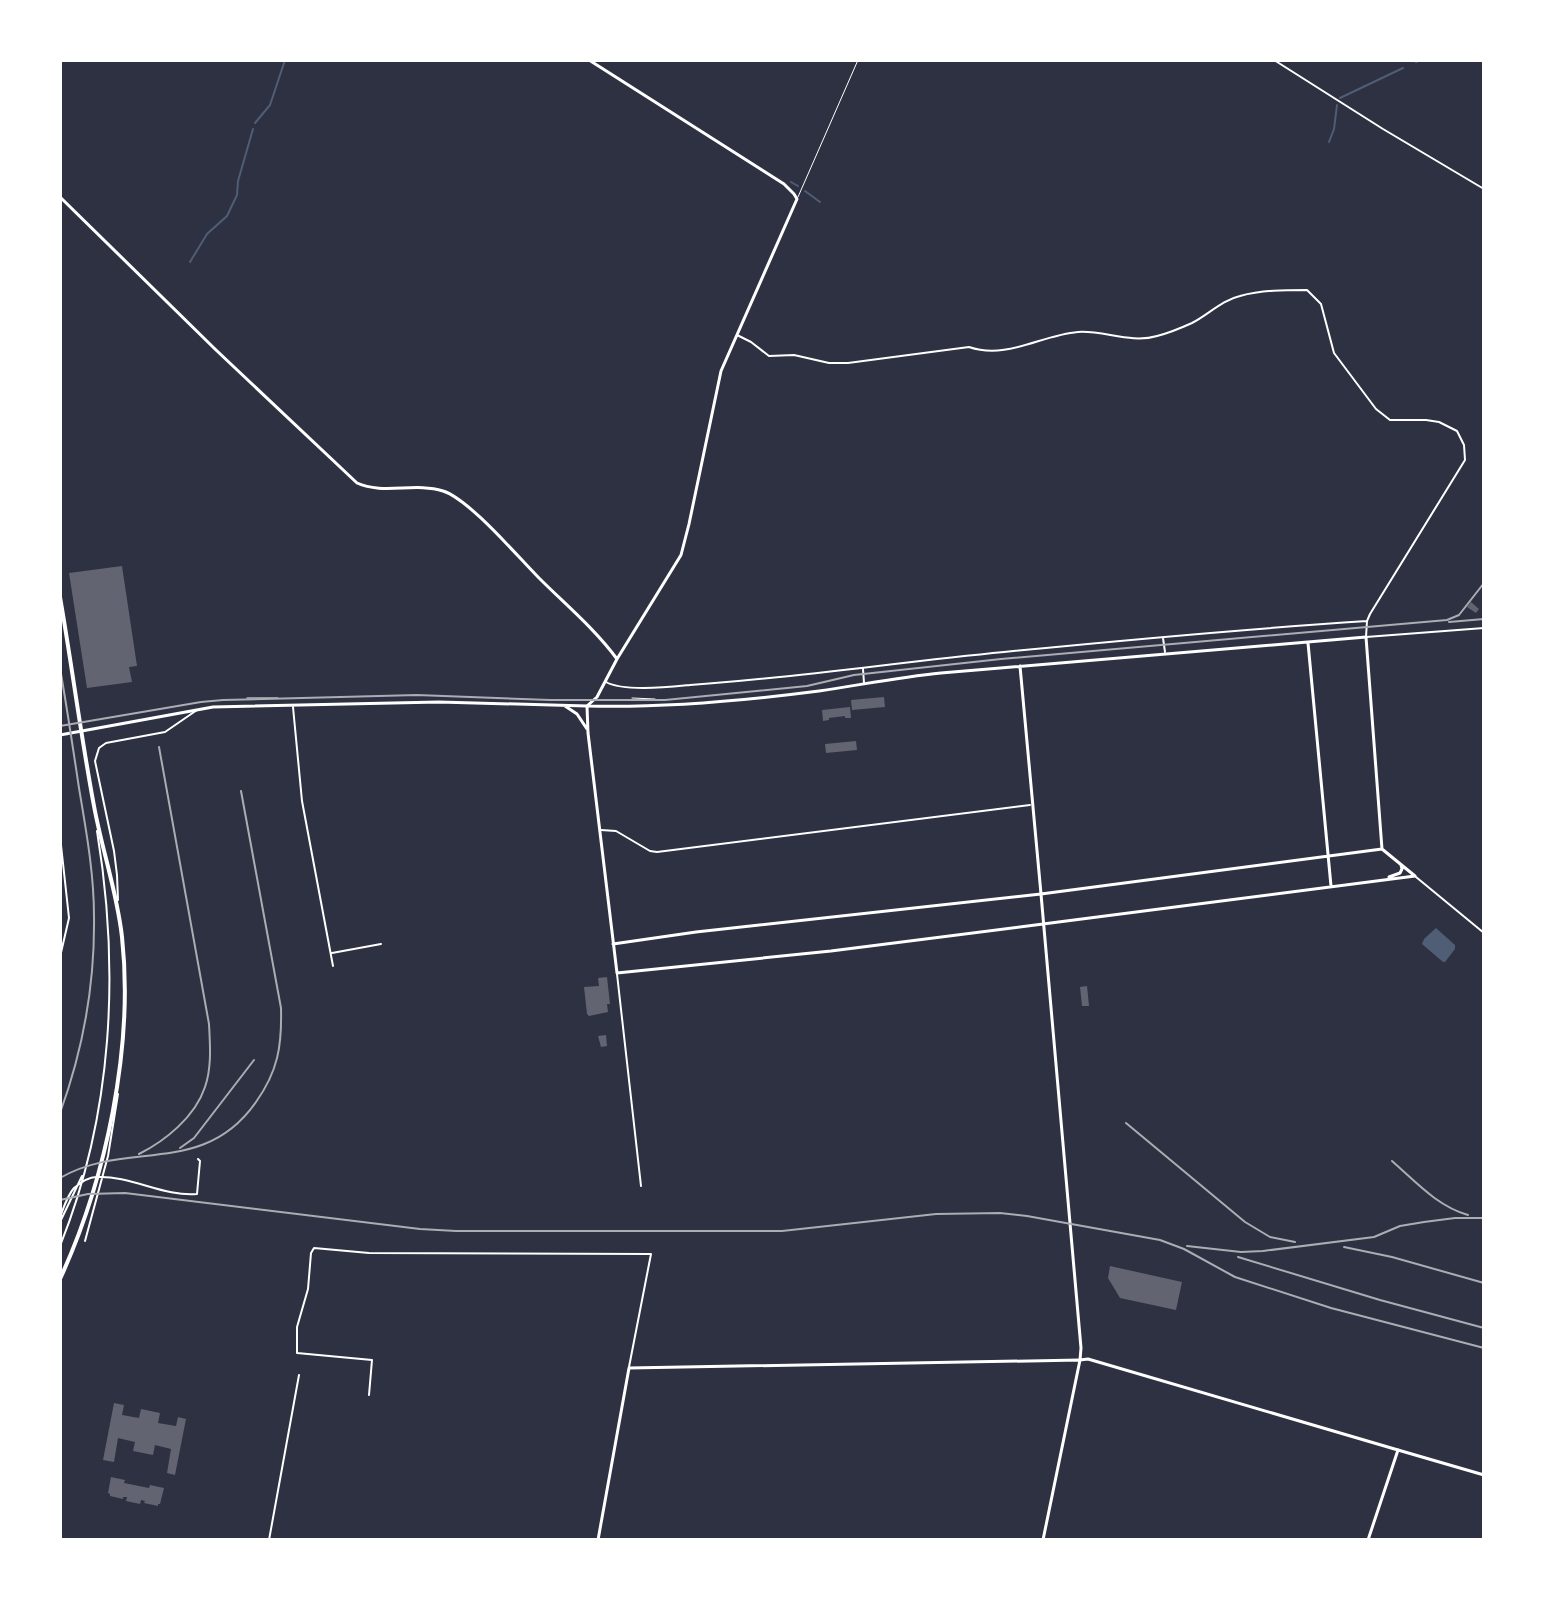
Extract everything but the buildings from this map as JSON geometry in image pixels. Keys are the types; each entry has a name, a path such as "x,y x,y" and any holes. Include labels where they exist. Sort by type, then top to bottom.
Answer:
{"main road":[{"path":"60,599 94,808 122,936 125,989 121,1056 106,1139 92,1192 60,1279"}],"street":[{"path":"587,706 594,701 681,555 719,380 797,199 784,184 589,60"},
{"path":"1274,60 1484,189"},
{"path":"60,197 357,483 371,488 428,488 457,498 592,630 617,659"},
{"path":"736,335 769,356 794,355 829,363 848,363 969,347 996,351 1078,332 1132,338 1155,337 1192,323 1239,296 1307,290 1321,304 1334,353 1376,409 1390,420 1439,422 1457,431 1464,445 1465,460 1367,621 1366,637 1382,849 1484,933"},
{"path":"60,599 106,890 111,957 110,1017 98,1112 84,1172 60,1246"},
{"path":"605,682 614,687 666,687 1163,637 1367,621"},
{"path":"60,735 213,707 439,702 636,708 690,705 898,678 1020,666 1484,628"},
{"path":"1163,637 1166,654"},
{"path":"1308,643 1331,887"},
{"path":"1020,666 1081,1348 1043,1540"},
{"path":"863,668 864,684"},
{"path":"293,705 302,801 333,966"},
{"path":"565,706 581,718 588,733"},
{"path":"587,706 641,1186"},
{"path":"118,914 117,875 96,756 99,748 106,743 170,730 198,710"},
{"path":"600,830 616,831 657,852 1033,805"},
{"path":"60,836 69,918 60,957"},
{"path":"613,944 1041,894 1382,849"},
{"path":"1382,880 1400,873 1400,864"},
{"path":"617,973 827,952 1415,876"},
{"path":"330,953 381,944"},
{"path":"85,1241 113,1132 118,1079"},
{"path":"60,1217 66,1200 76,1186 94,1177 197,1194 198,1159"},
{"path":"60,1222 84,1172"},
{"path":"369,1395 372,1360 297,1353 297,1327 308,1289 314,1248 369,1253 651,1254 598,1540"},
{"path":"629,1368 1088,1359 1484,1475"},
{"path":"269,1540 299,1375"},
{"path":"1368,1540 1398,1450"}],"lane":[{"path":"797,199 858,60"}],"path":[{"path":"247,698 278,698"},
{"path":"632,698 655,699"}],"water":[{"path":"1436,928 1455,945 1445,962 1422,944"}],"waterway":[{"path":"255,123 270,105 285,60"},
{"path":"1416,62 1420,60"},
{"path":"1340,98 1403,68"},
{"path":"1329,142 1337,105"},
{"path":"190,262 207,234 227,216 237,195 253,129"},
{"path":"791,182 798,186"},
{"path":"805,191 820,202"}],"tram line":[{"path":"60,726 223,700 417,695 665,700 807,686 854,675 1001,659 1447,620 1459,615 1484,583"},
{"path":"1449,622 1484,619"}],"railway":[{"path":"60,668 89,852 94,916 86,1016 60,1113"},
{"path":"139,1154 169,1135 187,1118 205,1087 210,1064 209,1024 159,747"},
{"path":"60,1178 111,1160 163,1154 212,1140 235,1125 256,1102 269,1080 279,1046 281,1008 241,791"},
{"path":"180,1148 194,1138 254,1060"},
{"path":"1126,1123 1245,1222 1270,1237 1295,1242"},
{"path":"1392,1161 1437,1199 1468,1215"},
{"path":"60,1200 88,1194 125,1193 456,1231 782,1231 936,1214 1000,1213 1160,1240 1184,1249 1235,1277 1331,1308 1484,1348"},
{"path":"1187,1246 1241,1252 1263,1251 1374,1237 1400,1226 1424,1222 1484,1218"},
{"path":"1344,1247 1484,1283"},
{"path":"1238,1257 1484,1328"}]}
